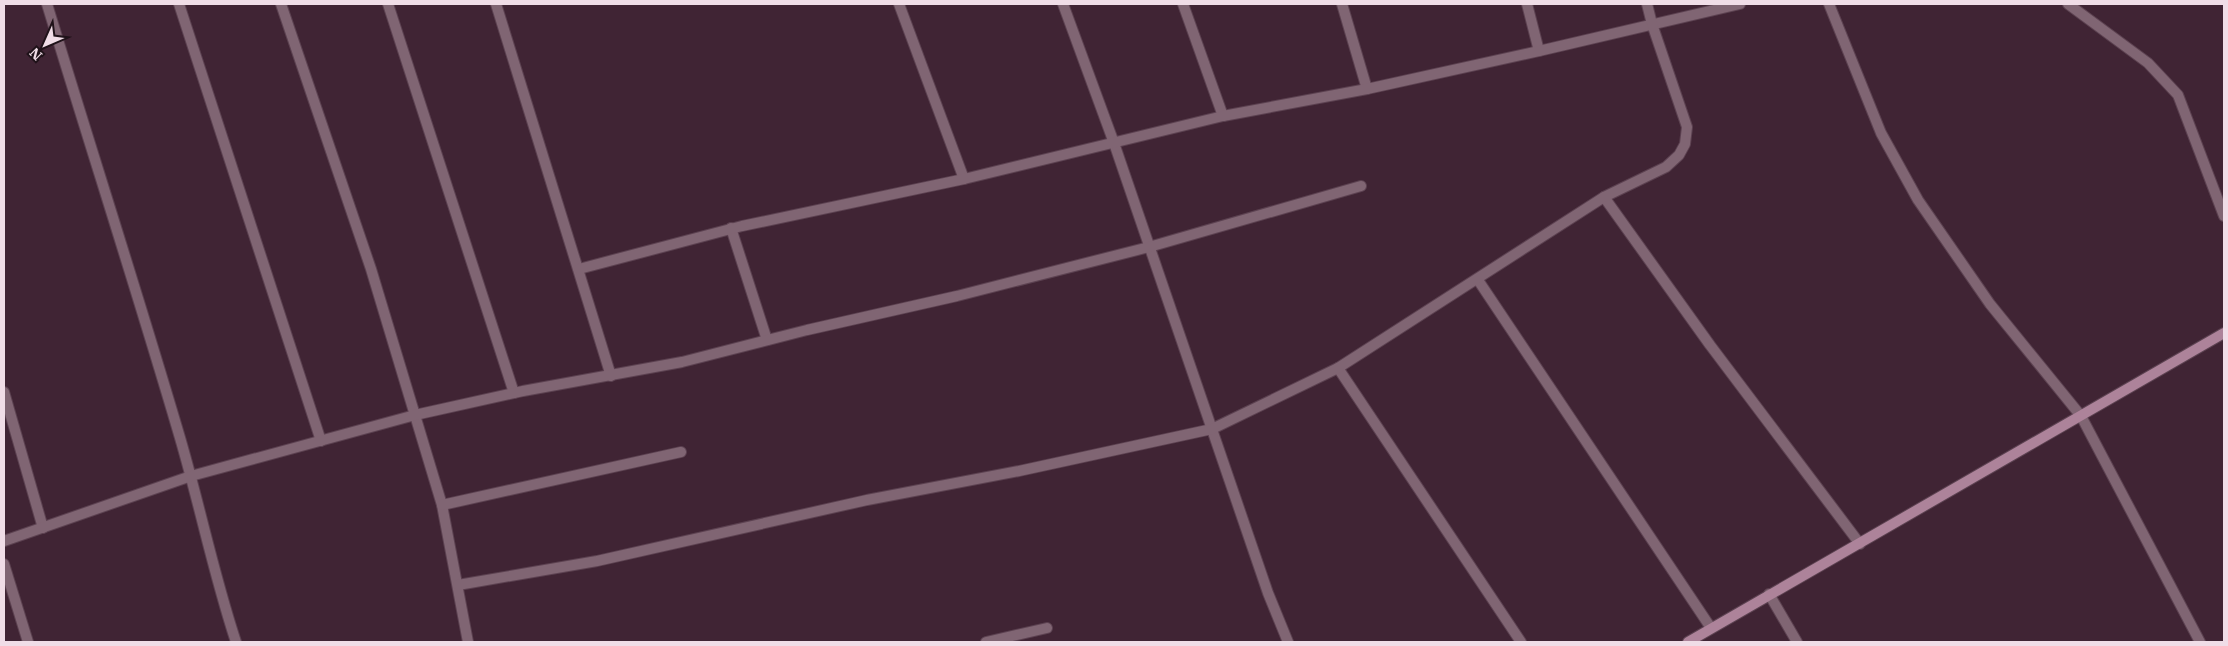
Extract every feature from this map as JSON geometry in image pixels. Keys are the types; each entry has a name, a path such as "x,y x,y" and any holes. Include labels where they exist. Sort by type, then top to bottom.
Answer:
{"street":[{"path":"47,4 191,476 224,604 236,642"},
{"path":"179,4 321,440"},
{"path":"281,4 371,269 442,505 468,642"},
{"path":"388,4 514,393"},
{"path":"496,4 611,376"},
{"path":"899,4 964,179"},
{"path":"1063,4 1114,143 1268,593 1288,642"},
{"path":"1183,4 1223,116"},
{"path":"1342,4 1367,89"},
{"path":"1527,4 1539,51"},
{"path":"458,585 597,561 867,500 1019,472 1212,429 1338,368 1478,280 1604,197 1666,167 1679,155 1685,144 1687,127 1647,4"},
{"path":"579,268 731,228 964,179 1223,116 1367,89 1539,51 1737,4"},
{"path":"1829,4 1882,133 1918,200 1990,304 2081,416 2200,642"},
{"path":"2068,4 2148,63 2178,95 2224,216"},
{"path":"4,541 191,476 415,415 514,393 682,362 767,340 957,296 1149,247 1361,186"},
{"path":"1604,197 1710,345 1860,544"},
{"path":"731,228 767,340"},
{"path":"1478,280 1711,628"},
{"path":"1688,642 2224,332"},
{"path":"1338,368 1520,642"},
{"path":"4,392 43,528"},
{"path":"442,505 681,452"},
{"path":"4,564 28,642"},
{"path":"1769,594 1797,642"},
{"path":"986,642 1047,628"}]}
